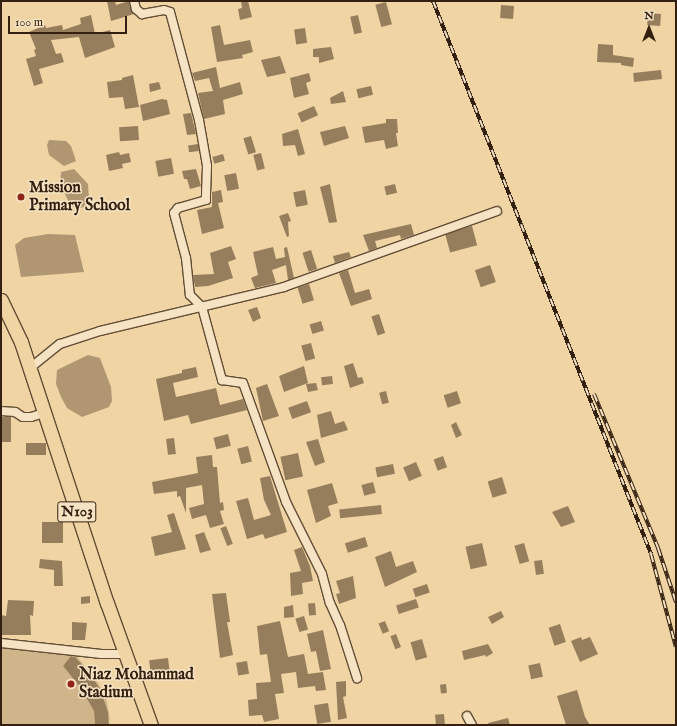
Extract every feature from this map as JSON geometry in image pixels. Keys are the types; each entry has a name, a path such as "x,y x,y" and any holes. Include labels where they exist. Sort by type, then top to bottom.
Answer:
{"highway":[{"name":"N103","path":"1,302 21,342 125,654 151,725"}],"street":[{"path":"134,1 136,9 142,14 164,10 170,12 199,120 207,166 206,200 178,208 174,213 186,258 190,295 202,307 220,377 224,381 243,383 286,502 322,574 330,603 340,625 357,678"},
{"path":"30,368 60,344 298,282 497,211"},
{"path":"1,411 14,412 23,417 31,417 44,413"},
{"path":"1,643 101,654 125,654"},
{"path":"467,716 472,725"}],"shaded area":[{"path":"49,140 66,141 71,146 76,161 64,166 49,155 47,145"},
{"path":"74,169 88,184 89,199 87,206 77,209 70,205 60,183 61,172"},
{"path":"48,234 75,235 84,272 21,277 15,245 24,238"},
{"path":"88,355 100,358 111,387 112,401 109,407 82,417 67,408 61,397 56,384 57,370"},
{"path":"1,646 74,653 95,678 106,696 111,725 100,689 73,655 63,666 80,687 94,711 95,725 1,725"}],"building":[{"path":"107,1 115,1 116,5 129,1 134,14 111,21"},
{"path":"241,1 248,1 252,17 240,20 238,9 242,8"},
{"path":"386,2 392,24 381,27 375,5"},
{"path":"501,5 514,6 513,19 500,18"},
{"path":"648,13 661,14 660,26 647,25"},
{"path":"91,15 95,34 110,30 115,47 85,58 79,37 51,40 56,54 61,53 64,62 39,69 43,83 34,86 26,59 36,56 34,50 36,49 29,32 45,25 46,28 62,25 63,30 81,24 80,18"},
{"path":"358,15 362,33 354,34 350,17"},
{"path":"220,25 224,45 250,40 253,52 242,55 243,58 217,62 211,27"},
{"path":"305,28 307,43 296,44 294,30"},
{"path":"598,44 613,45 613,55 634,58 633,67 621,65 621,63 597,62"},
{"path":"331,47 334,59 319,63 319,57 313,57 313,49"},
{"path":"280,56 286,73 267,77 261,60"},
{"path":"216,67 220,88 240,82 243,94 223,100 225,114 204,119 198,93 213,91 209,78 195,81 192,73"},
{"path":"661,70 662,79 634,82 633,73"},
{"path":"309,73 311,81 306,83 309,94 294,98 290,78"},
{"path":"133,75 139,107 125,109 123,97 109,98 107,82 122,80 122,78"},
{"path":"159,82 161,89 150,92 149,84"},
{"path":"371,86 373,95 358,98 356,89"},
{"path":"343,91 346,102 331,104 330,98"},
{"path":"162,99 167,100 170,114 143,121 140,105"},
{"path":"314,106 318,115 302,122 298,113"},
{"path":"191,113 196,134 187,135 183,114"},
{"path":"386,119 397,119 398,133 396,133 398,146 386,149 384,140 365,143 362,127 386,123"},
{"path":"138,126 139,140 120,141 119,127"},
{"path":"345,126 349,138 324,146 320,132"},
{"path":"298,129 305,154 298,156 295,145 283,146 282,134"},
{"path":"251,136 256,152 248,155 243,138"},
{"path":"198,144 199,151 189,152 188,145"},
{"path":"119,152 120,155 129,153 131,162 122,164 123,168 109,171 106,155"},
{"path":"261,153 265,169 257,170 253,155"},
{"path":"223,154 225,161 214,164 212,157"},
{"path":"171,158 174,174 158,177 155,161"},
{"path":"196,169 201,186 190,189 187,179 184,179 182,171"},
{"path":"236,173 239,189 227,191 224,175"},
{"path":"330,184 337,222 329,223 320,187"},
{"path":"395,184 397,193 386,195 384,186"},
{"path":"221,190 223,202 218,203 224,228 202,234 197,210 212,207 212,192"},
{"path":"305,190 308,205 296,207 293,192"},
{"path":"288,213 291,221 288,222 289,236 287,237 279,216"},
{"path":"411,224 414,235 401,239 400,235 375,241 377,248 369,251 363,235"},
{"path":"472,226 477,245 450,253 445,233"},
{"path":"231,246 236,259 228,262 233,278 208,286 195,287 193,275 214,274 210,253"},
{"path":"273,247 276,259 285,257 284,248 287,247 294,278 288,280 286,265 272,270 276,283 255,288 251,278 258,275 253,252"},
{"path":"311,250 317,269 309,272 302,253"},
{"path":"349,252 351,257 335,263 333,256"},
{"path":"490,265 496,282 481,287 475,270"},
{"path":"348,270 355,293 369,289 372,299 351,306 339,273"},
{"path":"309,284 314,300 302,304 298,288"},
{"path":"257,307 261,318 253,322 248,310"},
{"path":"379,314 385,333 378,335 371,316"},
{"path":"321,321 324,331 312,334 310,325"},
{"path":"311,343 315,358 305,361 301,346"},
{"path":"353,363 358,378 362,377 364,383 350,388 344,366"},
{"path":"304,366 308,383 284,392 279,376"},
{"path":"196,367 198,377 173,383 176,397 216,388 220,405 243,399 247,410 191,424 188,415 164,421 156,379 182,373 182,370"},
{"path":"332,376 333,384 322,385 321,377"},
{"path":"316,383 318,390 308,392 306,384"},
{"path":"267,384 279,416 263,421 256,388"},
{"path":"386,391 389,403 382,404 379,393"},
{"path":"457,391 461,403 448,408 444,395"},
{"path":"307,401 311,412 292,419 288,408"},
{"path":"331,411 335,424 344,421 348,430 321,438 317,415"},
{"path":"1,417 11,417 11,442 1,442"},
{"path":"456,422 462,435 456,438 451,425"},
{"path":"228,434 231,446 216,449 213,438"},
{"path":"174,438 176,454 168,455 166,439"},
{"path":"318,439 325,462 315,466 306,442"},
{"path":"26,443 46,443 46,455 26,455"},
{"path":"248,446 252,462 241,464 237,449"},
{"path":"298,453 303,476 285,480 280,457"},
{"path":"212,455 213,467 217,467 220,503 223,502 224,510 220,511 224,524 210,528 206,515 192,519 189,508 204,504 202,485 186,488 186,513 180,496 177,497 177,491 154,494 152,482 198,473 196,457"},
{"path":"443,456 447,467 438,471 434,459"},
{"path":"416,462 422,476 409,481 403,467"},
{"path":"393,464 395,474 377,477 375,467"},
{"path":"270,476 287,532 265,539 263,534 247,539 236,501 248,498 254,520 271,515 264,500 260,478"},
{"path":"502,477 507,493 493,498 488,481"},
{"path":"373,482 376,493 364,496 361,485"},
{"path":"332,483 338,503 328,506 331,516 316,523 307,490"},
{"path":"381,505 382,514 340,518 339,509"},
{"path":"568,506 575,522 561,527 552,512"},
{"path":"174,513 186,549 155,556 151,537 172,532 167,515"},
{"path":"42,522 63,522 63,543 42,543"},
{"path":"226,526 233,544 227,546 220,528"},
{"path":"204,532 211,550 200,553 195,535"},
{"path":"365,537 368,547 348,553 345,543"},
{"path":"482,543 487,565 471,569 465,547"},
{"path":"524,543 529,561 520,564 514,546"},
{"path":"302,547 310,566 313,581 302,583 303,594 291,596 290,573 301,571 294,550"},
{"path":"391,551 396,567 413,561 417,572 385,587 375,557"},
{"path":"40,559 62,561 63,586 54,586 54,570 39,568"},
{"path":"542,560 544,574 536,575 534,561"},
{"path":"353,576 356,598 339,604 336,594 340,593 336,581"},
{"path":"427,584 430,593 416,597 413,589"},
{"path":"226,593 230,622 227,622 233,655 220,658 212,594"},
{"path":"90,596 90,603 81,604 81,597"},
{"path":"416,599 419,608 399,614 396,605"},
{"path":"8,600 34,601 33,616 30,615 31,635 1,635 1,615 6,616"},
{"path":"315,603 316,615 309,616 308,604"},
{"path":"293,605 294,617 284,618 284,607"},
{"path":"501,611 504,617 492,624 488,617"},
{"path":"304,616 308,629 299,632 295,619"},
{"path":"280,621 288,657 304,654 308,674 323,672 326,690 316,691 315,686 298,688 296,672 281,674 284,693 275,694 279,719 264,722 262,715 249,716 248,700 257,699 256,683 271,682 267,654 260,655 257,626"},
{"path":"385,621 389,631 383,634 379,624"},
{"path":"72,622 87,623 85,640 72,640"},
{"path":"560,624 566,642 554,646 549,628"},
{"path":"323,630 331,669 320,671 316,651 311,652 307,634"},
{"path":"396,634 401,647 395,649 390,636"},
{"path":"581,637 582,640 590,637 598,654 580,662 571,641"},
{"path":"422,639 427,657 416,661 410,642"},
{"path":"488,644 493,653 486,657 485,655 464,660 462,651"},
{"path":"71,656 75,657 88,671 100,689 108,712 109,725 95,725 94,711 80,687 63,666"},
{"path":"168,658 170,675 151,677 149,660"},
{"path":"247,661 249,674 238,676 236,663"},
{"path":"540,663 543,677 531,679 528,665"},
{"path":"346,681 346,696 343,697 347,718 338,720 336,682"},
{"path":"446,684 447,693 441,694 440,685"},
{"path":"577,690 585,717 590,725 566,725 557,696"},
{"path":"328,703 331,722 317,724 314,705"},
{"path":"444,714 445,725 436,725 435,715"},
{"path":"508,718 510,725 489,725 488,723"}],"railway":[{"path":"433,1 651,554 676,647"},
{"path":"594,394 658,548 676,602"}],"place":[{"name":"Mission Primary School","path":"21,197"},
{"name":"Niaz Mohammad Stadium","path":"71,684"}]}
